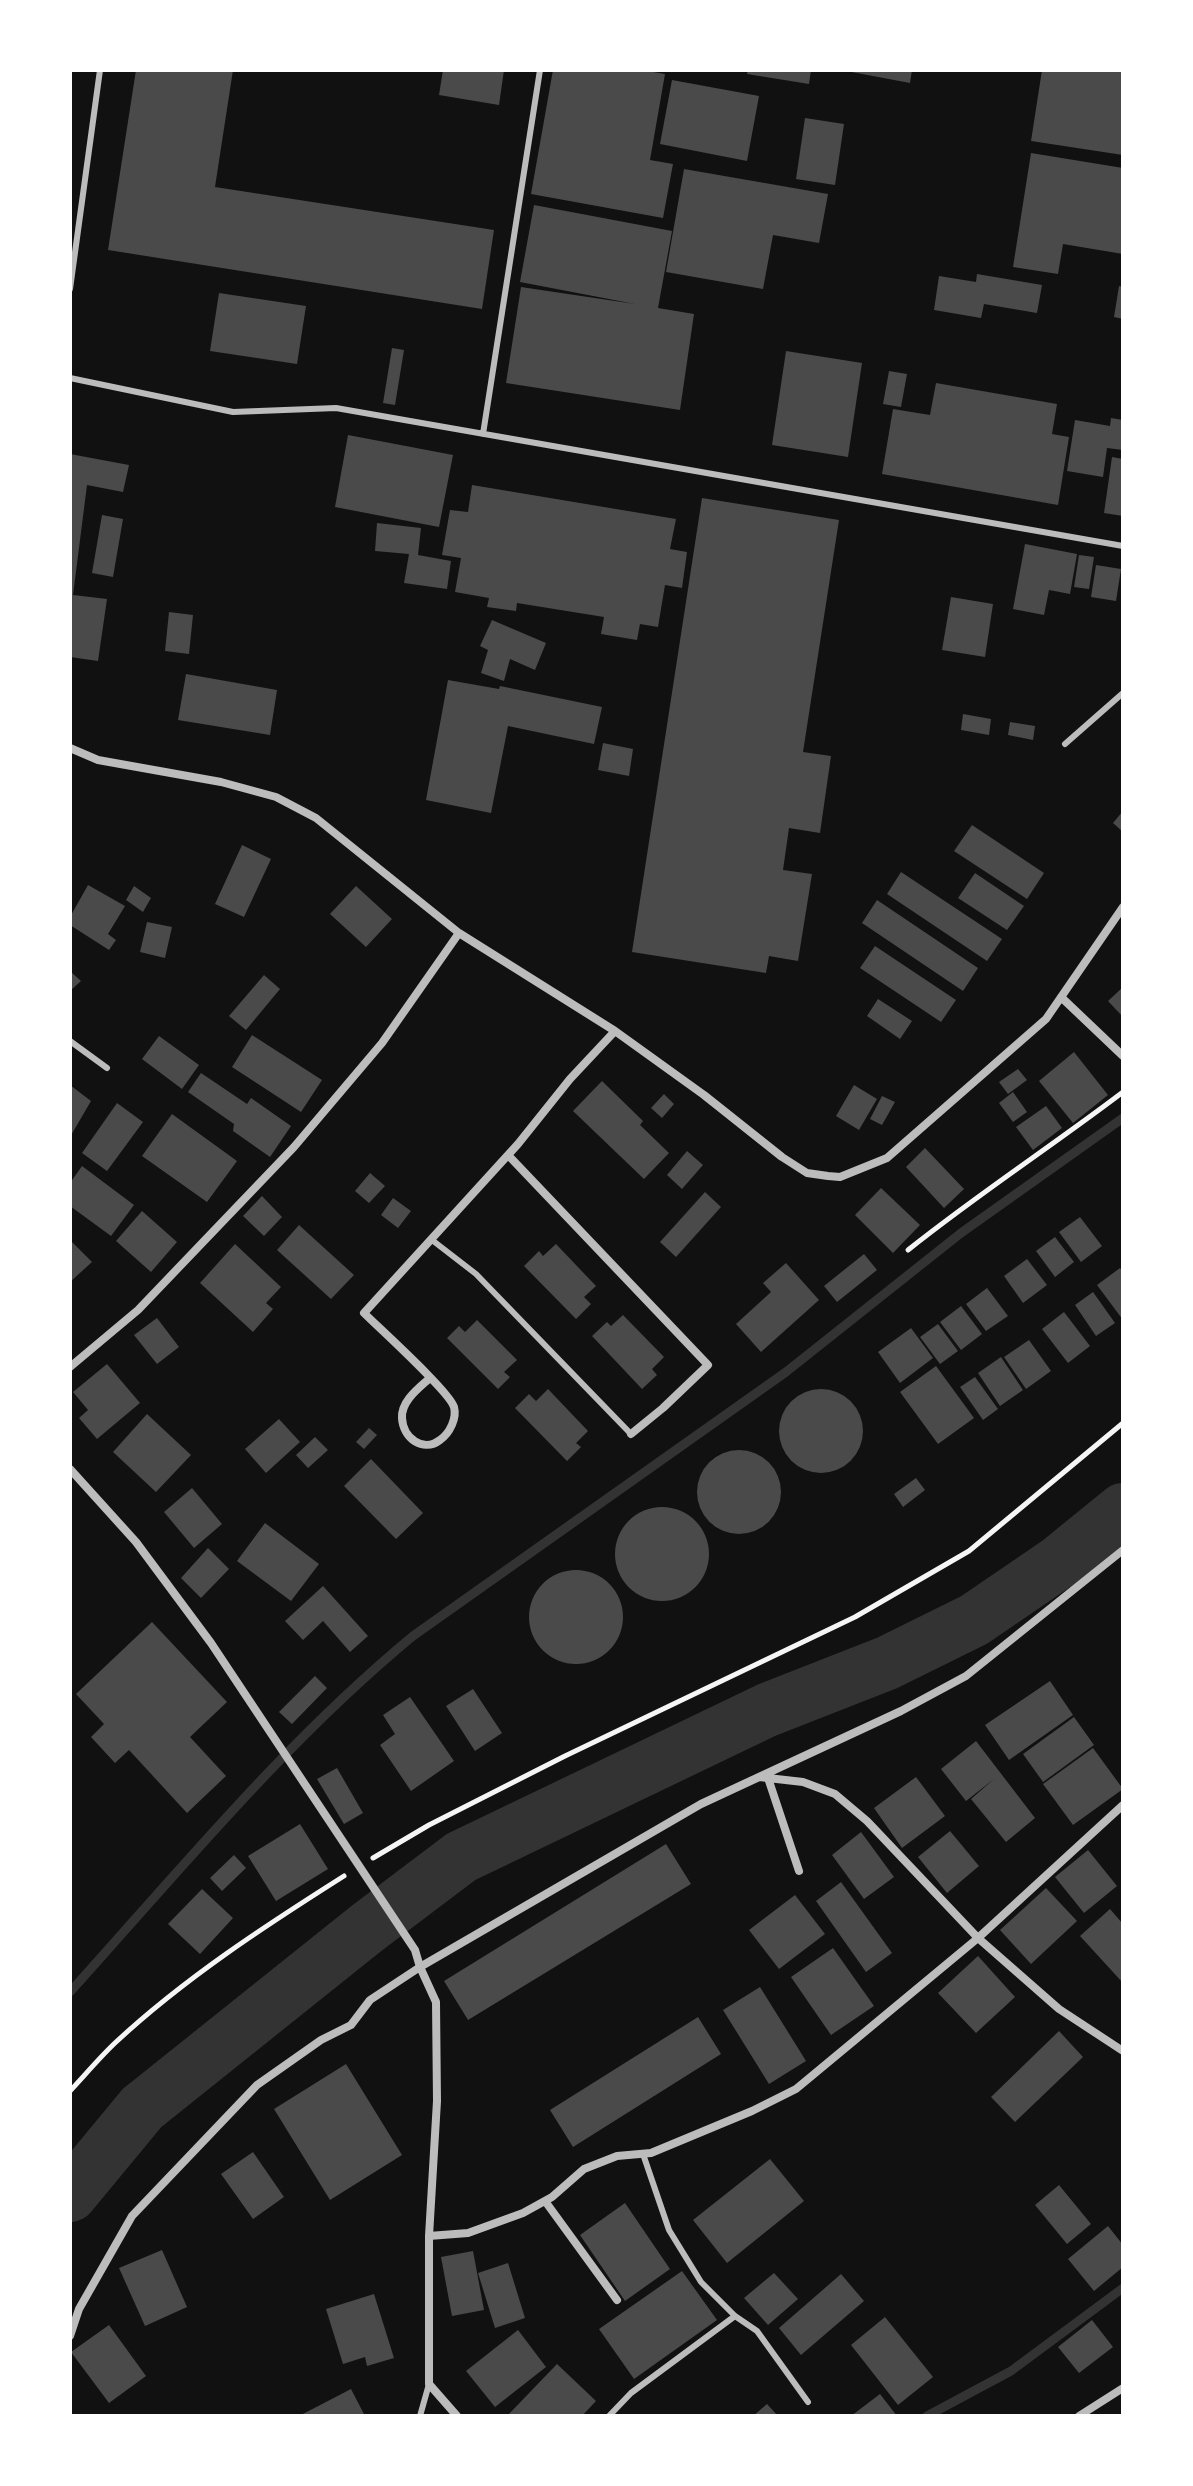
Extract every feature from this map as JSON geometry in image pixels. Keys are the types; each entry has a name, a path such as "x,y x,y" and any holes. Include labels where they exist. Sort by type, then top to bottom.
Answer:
{"street":[{"path":"70,748 98,760 221,782 276,797 316,818 459,933 615,1031 807,1173 840,1177 887,1158 1046,1019 1123,907"},
{"path":"70,1367 138,1310 294,1147 382,1043 459,933"},
{"path":"1061,997 1123,1056"},
{"path":"430,1378 407,1402 402,1417 408,1435 415,1443 429,1445 439,1441 449,1430 455,1415 453,1404 430,1378 364,1313 508,1155 570,1079 615,1031"},
{"path":"508,1155 708,1365 631,1434"},
{"path":"70,1469 136,1542 211,1643 415,1950 436,2002 437,2101 429,2236 429,2384 457,2416"},
{"path":"70,2336 79,2309 132,2216 257,2085 321,2040 351,2025 370,2000 420,1967 701,1804 763,1778 966,1676 1123,1550"},
{"path":"763,1778 799,1871"},
{"path":"763,1778 803,1782 835,1794 867,1821 978,1938 1059,2009 1123,2051"},
{"path":"429,2236 468,2233 523,2213 545,2201 584,2169 617,2156 651,2153 796,2089 978,1938 1123,1805"},
{"path":"545,2201 617,2300"},
{"path":"1079,2416 1123,2388"}],"lane":[{"path":"70,289 100,70"},
{"path":"483,434 540,70"},
{"path":"70,378 233,412 336,408 1123,546"},
{"path":"1065,744 1123,693"},
{"path":"70,1041 107,1068"},
{"path":"432,1240 476,1274 631,1434"},
{"path":"643,2154 669,2230 701,2282 735,2316 757,2331 808,2402"},
{"path":"609,2416 631,2393 735,2316"},
{"path":"420,2416 429,2384"}],"path":[{"path":"908,1250 968,1202 1123,1092"},
{"path":"70,2091 115,2042 264,1926 429,1825 855,1617 969,1551 1123,1423"}],"building":[{"path":"136,70 233,70 215,187 494,230 482,309 108,250"},
{"path":"443,70 504,70 499,105 439,95"},
{"path":"553,70 641,70 665,74 650,160 673,164 663,218 531,194"},
{"path":"748,70 811,70 809,84 747,74"},
{"path":"841,70 912,70 910,83"},
{"path":"1042,70 1123,70 1123,155 1031,141"},
{"path":"672,80 759,96 747,161 660,144"},
{"path":"805,118 844,124 835,185 796,179"},
{"path":"1031,153 1123,168 1123,254 1063,244 1058,274 1013,267"},
{"path":"684,169 828,194 819,243 773,235 763,289 666,272"},
{"path":"534,205 672,231 658,308 694,314 680,410 506,383 521,287 635,304 520,282"},
{"path":"977,274 1042,285 1037,313 984,304 981,318 934,310 939,276 976,282"},
{"path":"1119,286 1123,287 1123,319 1114,317"},
{"path":"219,293 306,306 297,364 210,351"},
{"path":"392,348 404,350 395,405 383,403"},
{"path":"786,351 862,363 848,457 772,445"},
{"path":"889,371 907,374 901,407 883,404"},
{"path":"936,383 1057,404 1052,434 1069,437 1058,505 882,474 893,409 930,415"},
{"path":"1111,418 1123,420 1123,450 1107,448 1103,477 1067,471 1075,420 1110,426"},
{"path":"348,435 453,455 439,527 335,507"},
{"path":"70,454 129,465 123,492 87,485 73,595 107,599 98,661 70,657"},
{"path":"1112,457 1123,459 1123,516 1104,513"},
{"path":"472,485 676,519 670,549 687,552 682,588 665,585 658,627 640,624 637,640 601,634 604,617 517,603 516,611 487,607 489,598 455,592 461,558 442,555 450,510 468,512"},
{"path":"702,498 839,520 803,752 831,756 820,833 789,828 783,870 812,874 798,961 769,956 766,973 632,952"},
{"path":"102,515 123,519 113,577 92,573"},
{"path":"377,523 421,528 418,555 451,561 447,589 404,583 409,554 375,551"},
{"path":"1025,544 1077,554 1070,594 1049,590 1044,615 1013,609"},
{"path":"1079,555 1094,557 1089,589 1074,587"},
{"path":"1096,565 1121,569 1116,601 1091,597"},
{"path":"951,597 993,604 985,657 942,650"},
{"path":"169,612 193,615 189,654 165,651"},
{"path":"492,620 546,643 535,670 510,659 504,681 481,673 488,650 480,646"},
{"path":"186,674 277,690 270,735 178,720"},
{"path":"448,680 499,689 500,686 602,707 594,744 508,726 491,813 426,800"},
{"path":"963,714 991,719 989,735 961,730"},
{"path":"1010,722 1035,726 1033,740 1008,735"},
{"path":"603,743 633,749 629,776 598,770"},
{"path":"1123,811 1123,832 1113,823"},
{"path":"972,825 1044,873 1027,899 954,851"},
{"path":"242,845 271,859 244,917 215,904"},
{"path":"901,872 1002,939 987,961 887,894"},
{"path":"975,873 1024,906 1007,930 958,898"},
{"path":"88,885 125,906 108,934 116,940 109,950 70,925 70,917"},
{"path":"134,886 151,898 143,912 126,900"},
{"path":"356,886 392,919 366,947 330,914"},
{"path":"877,900 978,968 963,991 862,923"},
{"path":"147,922 172,927 165,958 140,952"},
{"path":"875,946 956,1000 941,1022 860,968"},
{"path":"70,971 81,981 70,991"},
{"path":"264,975 280,989 246,1030 229,1016"},
{"path":"1123,987 1123,1017 1108,1001"},
{"path":"878,999 912,1021 900,1039 867,1016"},
{"path":"252,1035 322,1080 301,1112 232,1067"},
{"path":"159,1036 199,1065 182,1089 142,1059"},
{"path":"1074,1052 1108,1095 1073,1123 1039,1081"},
{"path":"1018,1069 1027,1080 1008,1094 999,1082"},
{"path":"201,1073 247,1104 251,1098 291,1126 270,1157 233,1131 234,1124 188,1092"},
{"path":"602,1081 643,1121 640,1125 669,1153 644,1179 573,1111"},
{"path":"70,1085 91,1101 70,1137"},
{"path":"854,1085 877,1099 859,1130 836,1116"},
{"path":"1013,1092 1027,1112 1013,1122 999,1103"},
{"path":"664,1094 674,1104 662,1118 651,1108"},
{"path":"882,1096 895,1102 882,1125 870,1119"},
{"path":"117,1103 143,1122 107,1171 82,1153"},
{"path":"1046,1106 1062,1128 1033,1150 1016,1127"},
{"path":"172,1114 237,1161 207,1202 142,1156"},
{"path":"925,1148 964,1189 944,1208 906,1167"},
{"path":"687,1151 703,1165 682,1189 667,1175"},
{"path":"82,1166 134,1205 111,1236 70,1206 70,1183"},
{"path":"370,1173 385,1186 369,1203 355,1191"},
{"path":"881,1188 920,1225 893,1253 855,1215"},
{"path":"705,1192 721,1207 676,1257 660,1242"},
{"path":"262,1196 282,1217 264,1236 243,1216"},
{"path":"393,1198 411,1211 398,1228 381,1215"},
{"path":"142,1211 177,1242 151,1272 116,1241"},
{"path":"1080,1217 1102,1246 1081,1262 1059,1232"},
{"path":"299,1225 354,1275 331,1299 277,1250"},
{"path":"1055,1237 1074,1262 1055,1277 1036,1251"},
{"path":"70,1240 92,1262 70,1282"},
{"path":"235,1244 281,1287 266,1303 273,1309 253,1332 200,1283"},
{"path":"556,1244 596,1286 584,1297 591,1304 576,1319 524,1266 539,1251 543,1256"},
{"path":"864,1254 877,1270 837,1302 824,1286"},
{"path":"1027,1259 1047,1285 1023,1303 1004,1276"},
{"path":"786,1263 819,1300 761,1352 736,1324 771,1292 763,1283"},
{"path":"1120,1268 1123,1272 1123,1320 1097,1285"},
{"path":"987,1288 1008,1316 986,1331 966,1304"},
{"path":"1093,1292 1115,1323 1096,1336 1075,1305"},
{"path":"961,1306 982,1334 961,1350 940,1322"},
{"path":"1064,1312 1090,1346 1068,1363 1042,1329"},
{"path":"623,1315 664,1357 652,1369 657,1375 642,1389 592,1336 607,1322 611,1326"},
{"path":"157,1318 179,1347 157,1364 134,1335"},
{"path":"477,1320 517,1360 504,1372 510,1377 498,1389 447,1338 459,1326 465,1332"},
{"path":"938,1324 958,1351 940,1364 920,1337"},
{"path":"911,1328 933,1358 900,1383 878,1352"},
{"path":"1029,1340 1051,1371 1026,1389 1004,1357"},
{"path":"1001,1357 1023,1390 1000,1406 978,1373"},
{"path":"107,1364 140,1403 97,1439 79,1418 88,1410 73,1392"},
{"path":"936,1366 974,1418 938,1444 900,1392"},
{"path":"975,1377 998,1409 983,1420 960,1387"},
{"path":"548,1389 588,1431 576,1443 581,1447 567,1461 515,1408 529,1394 536,1401"},
{"path":"813,1389 829,1389 845,1396 856,1407 863,1431 860,1447 851,1461 829,1473 813,1473 797,1466 786,1455 779,1439 779,1423 786,1407 797,1396"},
{"path":"147,1414 191,1455 156,1492 113,1452"},
{"path":"279,1419 300,1442 266,1473 245,1449"},
{"path":"369,1428 377,1435 364,1449 356,1442"},
{"path":"315,1437 328,1450 308,1468 296,1455"},
{"path":"739,1450 755,1453 769,1462 778,1476 781,1492 778,1508 769,1522 755,1531 739,1534 723,1531 709,1522 700,1508 697,1492 700,1476 709,1462 723,1453"},
{"path":"371,1459 423,1513 396,1539 344,1486"},
{"path":"916,1478 925,1490 903,1507 894,1494"},
{"path":"192,1488 222,1524 194,1548 164,1512"},
{"path":"653,1507 671,1507 696,1520 706,1536 709,1554 706,1572 696,1588 671,1601 653,1601 628,1588 615,1563 615,1545 628,1520"},
{"path":"265,1523 319,1564 291,1601 237,1561"},
{"path":"208,1548 229,1569 201,1598 181,1578"},
{"path":"576,1570 594,1573 609,1584 620,1599 623,1617 620,1635 609,1650 594,1661 576,1664 558,1661 543,1650 532,1635 529,1617 532,1599 543,1584 558,1573"},
{"path":"323,1586 368,1636 350,1652 323,1621 303,1640 285,1621"},
{"path":"152,1622 227,1702 190,1737 226,1776 187,1813 129,1750 115,1763 91,1737 104,1724 76,1694"},
{"path":"315,1676 327,1688 292,1724 279,1712"},
{"path":"1050,1681 1073,1715 1009,1760 985,1725"},
{"path":"473,1689 502,1733 475,1751 446,1706"},
{"path":"410,1697 454,1761 411,1791 380,1745 395,1734 383,1715"},
{"path":"1074,1717 1094,1745 1043,1782 1023,1754"},
{"path":"976,1741 1035,1818 1006,1842 971,1799 994,1779 966,1801 941,1769"},
{"path":"1093,1748 1123,1789 1073,1825 1043,1784"},
{"path":"337,1768 363,1813 344,1824 317,1779"},
{"path":"916,1777 945,1816 902,1848 874,1808"},
{"path":"300,1824 328,1869 276,1901 248,1856"},
{"path":"950,1831 979,1866 947,1893 918,1857"},
{"path":"861,1832 894,1877 864,1899 832,1855"},
{"path":"666,1844 691,1884 468,2020 444,1981"},
{"path":"1088,1850 1117,1886 1084,1913 1055,1877"},
{"path":"234,1855 246,1868 222,1891 210,1878"},
{"path":"841,1882 892,1953 866,1972 816,1901"},
{"path":"1046,1888 1077,1921 1031,1964 1000,1930"},
{"path":"202,1889 233,1918 200,1954 168,1924"},
{"path":"795,1895 825,1934 779,1969 749,1930"},
{"path":"1110,1909 1123,1924 1123,1983 1080,1936"},
{"path":"833,1948 874,2006 831,2035 791,1977"},
{"path":"978,1956 1015,1997 976,2033 938,1993"},
{"path":"760,1987 806,2061 769,2084 723,2010"},
{"path":"698,2017 721,2054 573,2147 550,2110"},
{"path":"1059,2031 1083,2057 1015,2122 991,2097"},
{"path":"346,2064 402,2155 330,2200 274,2109"},
{"path":"253,2152 284,2197 253,2219 221,2174"},
{"path":"770,2159 804,2201 727,2263 693,2220"},
{"path":"1059,2185 1091,2224 1067,2244 1035,2205"},
{"path":"625,2203 670,2269 625,2301 580,2235"},
{"path":"1108,2226 1123,2245 1123,2267 1094,2291 1068,2259"},
{"path":"162,2250 187,2307 145,2326 119,2268"},
{"path":"473,2251 484,2310 452,2316 441,2257"},
{"path":"508,2263 525,2318 495,2328 478,2273"},
{"path":"682,2271 717,2320 634,2379 599,2329"},
{"path":"774,2273 798,2299 768,2325 744,2298"},
{"path":"841,2274 864,2301 801,2355 779,2328"},
{"path":"374,2294 394,2358 367,2366 365,2357 343,2364 326,2309"},
{"path":"885,2317 933,2377 898,2405 851,2345"},
{"path":"1092,2320 1113,2347 1079,2373 1058,2347"},
{"path":"109,2325 146,2376 109,2403 71,2352"},
{"path":"518,2330 546,2367 495,2407 466,2371"},
{"path":"557,2364 596,2401 582,2416 507,2416"},
{"path":"351,2389 365,2416 299,2416"},
{"path":"880,2394 897,2416 851,2416"},
{"path":"767,2404 778,2416 753,2416"}],"waterway":[{"path":"70,1992 193,1853 278,1763 366,1676 413,1636 786,1372 961,1233 1123,1118"},
{"path":"70,2195 142,2108 461,1857 767,1710 887,1663 974,1620 1059,1562 1123,1510"},
{"path":"927,2416 1011,2371 1123,2288"}]}
